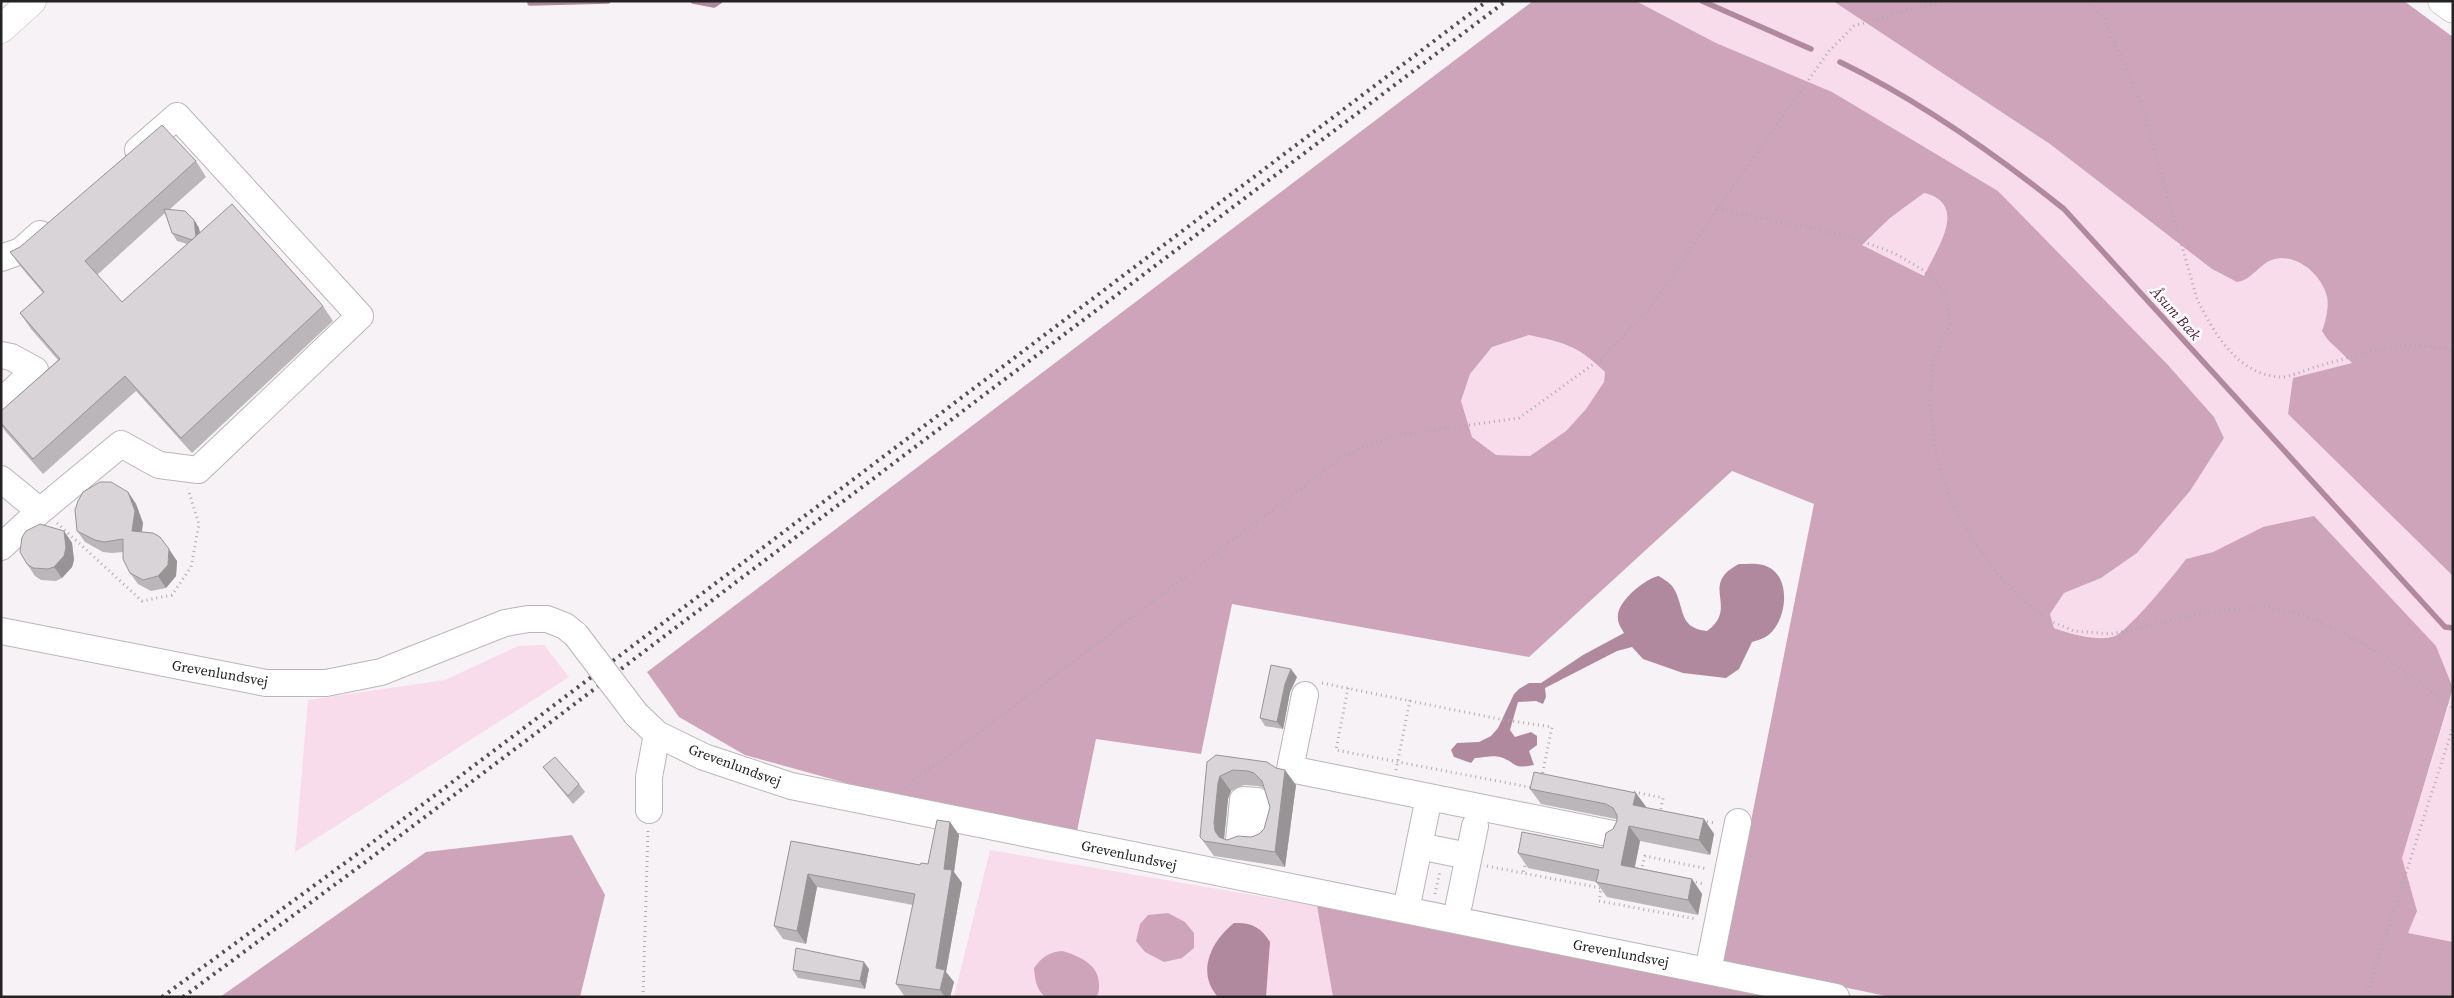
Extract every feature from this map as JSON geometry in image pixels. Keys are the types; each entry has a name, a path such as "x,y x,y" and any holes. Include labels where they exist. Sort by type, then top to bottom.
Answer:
{"main road":[{"path":"1,29 32,1"},
{"path":"2442,1 2453,10"}],"street":[{"path":"1,547 40,511 121,444 159,465 198,470 360,316 177,116 117,168"},
{"path":"1,258 21,251 58,219"},
{"path":"1,355 11,357 36,370 1,402"},
{"path":"1,479 40,511"},
{"name":"Grevenlundsvej","path":"1,631 266,683 317,683 381,672 505,623 528,619 547,619 565,626 576,635 636,714 657,734 704,757 791,786 896,806 1236,852 1406,910 1836,997"},
{"path":"1305,695 1290,768 1613,834"},
{"path":"649,810 649,777 657,734"},
{"path":"1406,910 1429,797"},
{"path":"1708,971 1717,878 1738,822"},
{"path":"1458,904 1475,826"},
{"path":"1419,846 1468,859"}],"path":[{"path":"896,806 900,794 914,778 948,756 1344,456 1392,436 1519,418 1594,363 1654,304 1717,209 1829,51 1854,26 1923,6 1959,1"},
{"path":"2086,1 2104,18 2141,103 2197,299 2211,328 2231,354 2251,368 2280,377 2399,344 2438,347 2453,351"},
{"path":"1717,209 1848,236 1894,252 1923,270 1946,293 1950,325 1934,362 1930,404 1939,464 1951,502 1997,573 2016,593 2048,620 2074,631 2111,634 2217,610 2270,607 2308,617 2351,636 2385,656 2453,708"},
{"path":"40,511 67,530 142,601 172,595 191,567 199,524 181,468"},
{"path":"1305,695 1322,683 1515,721"},
{"path":"1348,688 1336,750 1540,789"},
{"path":"1393,790 1410,700"},
{"path":"2366,997 2453,727"},
{"path":"643,997 649,810"},
{"path":"1650,873 1641,871 1645,856 1717,878"},
{"path":"1468,859 1523,873"},
{"path":"1688,881 1717,878"}],"shaded area":[{"path":"1533,1 1636,1 1716,43 1832,92 1998,191 2168,365 2214,417 2224,438 2190,491 2137,553 2101,578 2064,593 2050,614 2054,628 2092,638 2115,636 2141,613 2186,559 2213,552 2263,527 2314,516 2436,646 2453,688 2402,858 2417,911 2408,933 2453,942 2453,997 1891,997 1723,962 1814,504 1732,471 1529,657 1232,604 1201,754 1096,739 1077,831 886,794 745,755 679,717 647,672","holes":["1924,193 1938,199 1945,207 1947,217 1946,229 1924,276 1862,245 1890,218","1529,335 1570,346 1586,356 1605,372 1604,382 1586,409 1566,431 1530,456 1496,455 1472,437 1461,401 1470,374 1492,347"]},
{"path":"1636,1 1833,1 2050,144 2212,269 2237,282 2247,278 2263,265 2273,260 2290,260 2307,268 2325,289 2328,303 2328,340 2352,363 2294,378 2288,414 2453,576 2453,688 2436,646 2263,527 2213,552 2186,559 2141,613 2115,636 2092,638 2054,628 2050,614 2064,593 2101,578 2137,553 2190,491 2224,438 2214,417 2168,365 1998,191"},
{"path":"1833,1 2404,1 2453,37 2453,576 2288,414 2293,378 2352,363 2328,340 2322,331 2327,314 2327,297 2320,280 2313,273 2298,262 2281,258 2267,262 2247,278 2237,282 2212,269 2050,144"},
{"path":"1924,193 1938,199 1945,207 1948,218 1942,241 1924,276 1862,245 1890,218"},
{"path":"1529,335 1570,346 1586,356 1605,372 1604,382 1586,409 1566,431 1530,456 1496,455 1472,437 1461,402 1470,374 1492,347"},
{"path":"1739,564 1760,564 1773,570 1779,577 1783,587 1783,609 1774,629 1765,637 1752,642 1739,669 1726,678 1683,673 1643,659 1632,647 1617,651 1545,688 1546,697 1543,704 1536,701 1518,702 1510,730 1515,737 1531,732 1537,736 1537,745 1529,751 1534,765 1521,767 1497,756 1475,758 1471,763 1454,757 1451,750 1457,743 1479,742 1491,736 1498,728 1514,694 1519,689 1529,683 1541,683 1583,655 1624,633 1618,619 1621,605 1632,592 1653,578 1659,576 1668,582 1676,593 1686,620 1697,629 1707,631 1716,622 1720,613 1721,580 1727,572"},
{"path":"544,645 569,677 295,852 308,700 445,680 518,646"},
{"path":"2453,691 2453,942 2408,933 2402,858"},
{"path":"572,835 605,895 580,997 220,997 426,852"},
{"path":"990,850 1317,906 1333,997 954,997"},
{"path":"1317,906 1770,997 1333,997"},
{"path":"1168,913 1185,922 1194,933 1194,948 1182,958 1164,962 1145,952 1136,941 1140,924 1148,915"},
{"path":"1234,923 1246,923 1255,926 1270,942 1266,997 1218,997 1211,988 1207,968 1209,958 1219,939"},
{"path":"1063,951 1087,962 1096,972 1099,991 1096,997 1046,997 1040,991 1034,968 1046,956"}],"building":[{"path":"162,125 196,161 85,261 122,302 232,204 323,306 181,438 125,376 33,459 1,423 1,411 60,359 20,313 44,292 10,252 20,247"},
{"path":"164,209 185,211 194,220 196,236 192,240 172,233"},
{"path":"100,482 111,482 128,492 135,511 132,531 153,533 160,537 169,549 168,565 158,576 143,580 130,573 123,559 123,539 104,542 95,540 77,531 75,510 78,501 83,492"},
{"path":"40,524 64,531 66,548 64,556 54,567 48,569 33,568 27,564 20,552 22,537 26,531"},
{"path":"1271,665 1291,669 1285,684 1277,722 1260,718"},
{"path":"1216,755 1267,762 1276,768 1285,770 1275,852 1204,841 1200,837 1207,762","holes":["1233,770 1254,773 1262,781 1270,807 1264,829 1259,834 1251,837 1238,836 1227,840 1219,837 1215,831 1214,823 1220,776"]},
{"path":"555,757 579,784 568,796 543,767"},
{"path":"1534,772 1636,793 1633,805 1704,819 1699,840 1629,826 1621,865 1692,879 1688,900 1596,882 1599,870 1518,853 1522,832 1603,848 1606,833 1613,829 1617,821 1617,815 1613,808 1606,804 1530,789"},
{"path":"937,820 950,822 944,869 952,870 936,968 945,970 940,990 896,984 915,894 808,874 797,931 774,926 791,841 920,865 921,863 928,864"},
{"path":"796,948 864,962 860,981 793,970"}],"waterway":[{"name":"Åsum Bæk","path":"530,3 608,1"},
{"name":"Åsum Bæk","path":"693,1 714,5 720,1"},
{"name":"Åsum Bæk","path":"1702,1 1811,49"},
{"name":"Åsum Bæk","path":"1840,62 1870,77 1956,129 2064,209 2445,627 2453,628"}],"railway":[{"path":"162,997 349,860 1487,1"},
{"path":"183,997 356,869 1506,1"}]}
